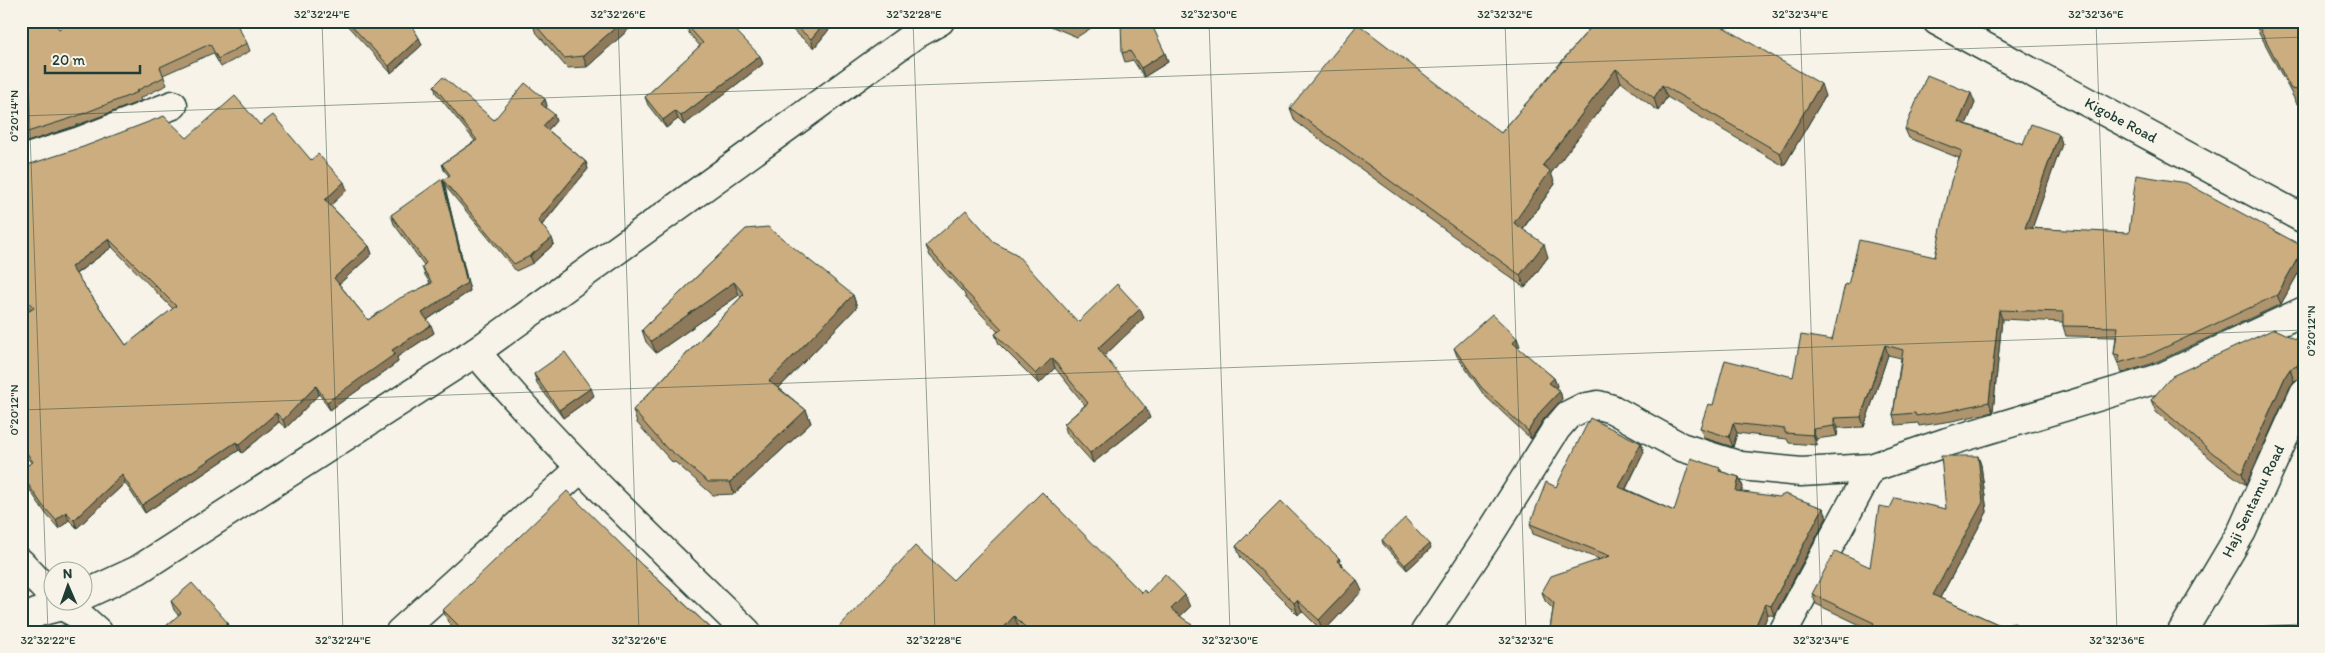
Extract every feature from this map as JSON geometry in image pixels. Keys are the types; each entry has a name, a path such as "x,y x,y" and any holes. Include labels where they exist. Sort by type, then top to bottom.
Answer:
{"street":[{"path":"92,589 138,570 476,352 913,36 940,21"},
{"name":"Kigobe Road","path":"1938,21 2304,219"},
{"path":"21,160 80,141 173,105"},
{"path":"1425,632 1556,429 1568,415 1582,408 1598,405 1612,409 1681,447 1741,466 1801,472 1871,468 1946,442 2160,378 2304,311"},
{"path":"476,352 520,405 580,469 747,632"},
{"name":"Haji Sentamu Road","path":"2182,632 2242,531 2304,393"},
{"path":"1783,632 1871,468"},
{"path":"400,632 580,469"},
{"path":"21,563 42,581"},
{"path":"21,620 43,610"},
{"path":"74,610 98,632"}],"building":[{"path":"21,21 54,21 59,29 70,22 74,28 84,21 235,21 247,43 218,59 210,44 160,67 164,77 136,91 138,92 72,118 21,134"},
{"path":"347,21 409,21 419,38 389,66"},
{"path":"532,21 623,21 583,56 564,58"},
{"path":"689,21 727,21 760,56 681,116 675,111 663,120 645,97 703,43 686,24"},
{"path":"789,21 826,21 811,39"},
{"path":"1057,21 1085,21 1074,28"},
{"path":"1121,21 1143,21 1145,23 1150,21 1165,53 1141,68 1130,51 1122,53"},
{"path":"1593,21 1713,21 1821,84 1780,153 1662,85 1654,98 1616,69 1543,165 1550,171 1514,223 1544,244 1520,275 1290,108 1358,24 1501,133 1591,27 1589,26"},
{"path":"2256,21 2304,21 2304,91 2291,89"},
{"path":"1927,75 1971,93 1959,122 2023,144 2031,124 2059,134 2025,228 2129,233 2136,175 2186,183 2304,247 2277,295 2151,354 2118,363 2120,355 2114,354 2118,327 2063,326 2063,312 1999,310 1989,402 1916,416 1915,413 1893,415 1903,350 1885,345 1861,417 1834,418 1834,426 1813,429 1813,435 1785,433 1785,429 1733,423 1729,437 1700,428 1708,404 1713,405 1725,360 1793,377 1801,335 1832,340 1845,284 1848,285 1859,240 1935,257 1951,181 1962,151 1905,129"},
{"path":"443,77 494,120 525,83 545,99 541,104 554,114 543,126 586,162 538,220 552,238 530,256 514,264 443,180 450,175 442,164 477,140 434,86"},
{"path":"235,96 260,125 273,115 311,160 318,154 344,182 325,200 369,246 334,278 368,320 400,298 432,283 422,267 426,263 391,215 442,179 467,283 422,313 431,325 392,350 395,354 327,402 316,386 283,420 276,413 239,445 236,442 142,505 122,475 74,520 66,512 56,520 43,506 21,474 21,469 33,462 21,444 21,316 34,308 21,293 21,167 83,147 164,116 187,138","holes":["109,239 176,306 126,345 71,267"]},
{"path":"966,210 995,243 1016,254 1078,322 1117,284 1140,309 1098,348 1146,408 1090,453 1064,424 1088,403 1052,358 1036,374 995,334 1002,329 962,288 926,246"},
{"path":"768,227 853,295 769,381 806,410 730,482 708,482 668,450 633,410 744,294 734,282 651,341 642,330 746,229"},
{"path":"1492,314 1517,338 1513,343 1554,378 1549,383 1560,391 1541,411 1528,431 1481,387 1454,348"},
{"path":"2274,329 2304,343 2304,352 2297,366 2290,369 2286,375 2242,473 2214,454 2151,400 2172,376"},
{"path":"565,352 591,388 559,410 534,374"},
{"path":"1590,418 1641,443 1619,487 1674,511 1691,458 1720,468 1719,471 1739,477 1736,491 1779,497 1785,494 1823,508 1771,606 1765,604 1753,632 1555,632 1550,629 1554,603 1542,592 1551,576 1610,556 1530,524 1546,482 1556,487"},
{"path":"1941,456 1978,456 1983,502 1933,595 2009,629 2011,622 2036,632 1888,632 1873,625 1874,623 1812,594 1835,551 1870,567 1879,506 1890,508 1895,498 1946,509"},
{"path":"567,491 642,565 715,632 465,632 443,610"},
{"path":"1042,492 1142,593 1144,590 1147,593 1165,574 1185,595 1171,609 1201,632 1030,632 1014,616 1000,632 841,632 837,629 915,546 953,580"},
{"path":"1281,501 1339,558 1337,561 1357,580 1319,620 1297,600 1294,603 1236,546"},
{"path":"1405,518 1429,544 1405,565 1382,540"},
{"path":"192,583 228,623 217,632 159,632 181,613 171,601"},
{"path":"65,625 72,632 35,632 36,631"}]}
